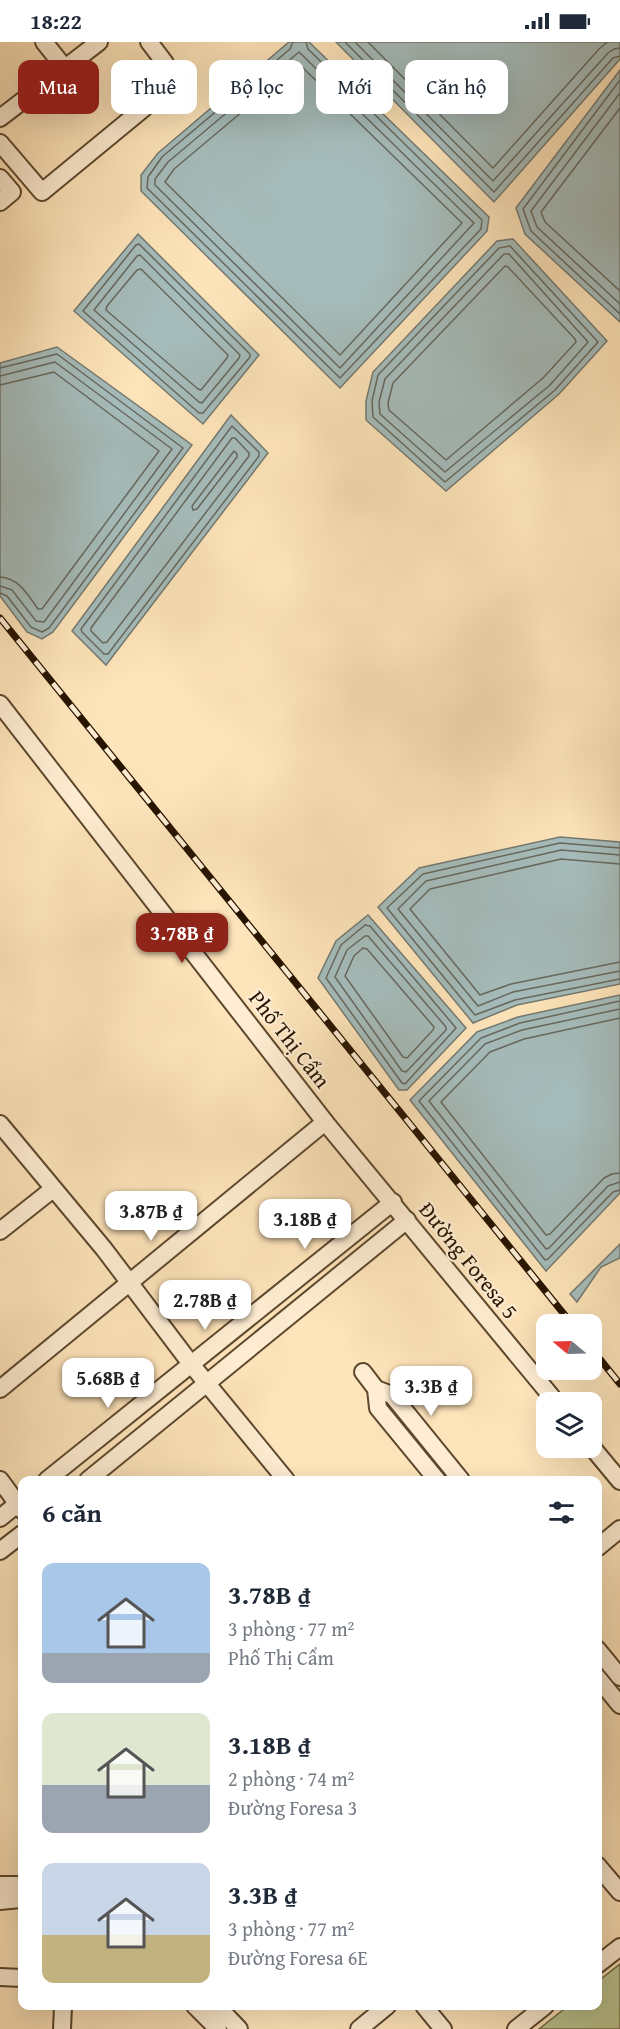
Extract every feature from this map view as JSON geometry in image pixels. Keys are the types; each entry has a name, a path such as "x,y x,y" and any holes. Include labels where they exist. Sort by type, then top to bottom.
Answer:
{"street":[{"path":"44,42 58,60"},
{"path":"74,60 99,42"},
{"path":"0,143 42,192 144,108 165,84 165,63 149,42"},
{"path":"0,118 18,104"},
{"path":"0,178 12,192 0,202"},
{"name":"Phố Thị Cẩm","path":"0,704 325,1122 393,1202"},
{"path":"0,1389 325,1122"},
{"path":"0,1124 130,1282 191,1364 282,1476"},
{"path":"0,1232 53,1189"},
{"path":"52,1476 393,1202"},
{"name":"Đường Foresa 5","path":"393,1202 548,1392"},
{"path":"93,1476 407,1220"},
{"path":"363,1372 376,1389 378,1408 434,1476"},
{"path":"376,1389 392,1395 458,1476"},
{"path":"601,1458 620,1481"},
{"path":"0,1480 18,1501"},
{"path":"0,1518 18,1507"},
{"path":"602,1544 620,1529"},
{"path":"0,1551 18,1537"},
{"path":"602,1655 620,1677"},
{"path":"602,1683 620,1705"},
{"path":"602,1871 620,1892"},
{"path":"0,1886 18,1885"},
{"path":"0,1901 18,1899"},
{"path":"602,1961 620,1947"},
{"path":"0,1977 18,1978"},
{"path":"63,2010 63,2029"},
{"path":"199,2010 219,2029"},
{"path":"221,2010 239,2029"},
{"path":"359,2029 382,2010"},
{"path":"427,2010 443,2029"},
{"path":"516,2029 540,2010"}],"green space":[{"path":"620,1964 620,2029 539,2029 563,2010 602,2010 602,1978"}],"water":[{"path":"289,42 309,42 328,60 316,60 316,114 383,114 489,217 487,231 340,388 141,191 141,175 158,153 209,110 209,114 304,114 304,60 268,60"},
{"path":"336,42 620,42 620,59 494,202 407,114 508,114 508,60 405,60 405,112 393,100 393,60 354,60"},
{"path":"620,70 620,322 525,234 516,208"},
{"path":"138,234 259,355 203,424 74,311"},
{"path":"513,239 607,341 559,394 446,491 366,420 366,401 373,372 497,241"},
{"path":"57,347 192,445 53,632 42,639 27,632 0,596 0,363"},
{"path":"231,415 268,453 106,665 72,631"},
{"path":"560,837 620,842 620,984 517,1005 473,1023 378,907 419,868"},
{"path":"368,915 466,1028 407,1090 399,1090 318,978 336,941"},
{"path":"620,995 620,1193 546,1271 410,1100 477,1032 518,1017"},
{"path":"620,1244 620,1258 601,1267 577,1302 570,1294"}],"railway":[{"path":"0,618 564,1314"},
{"path":"602,1362 620,1384"}]}
